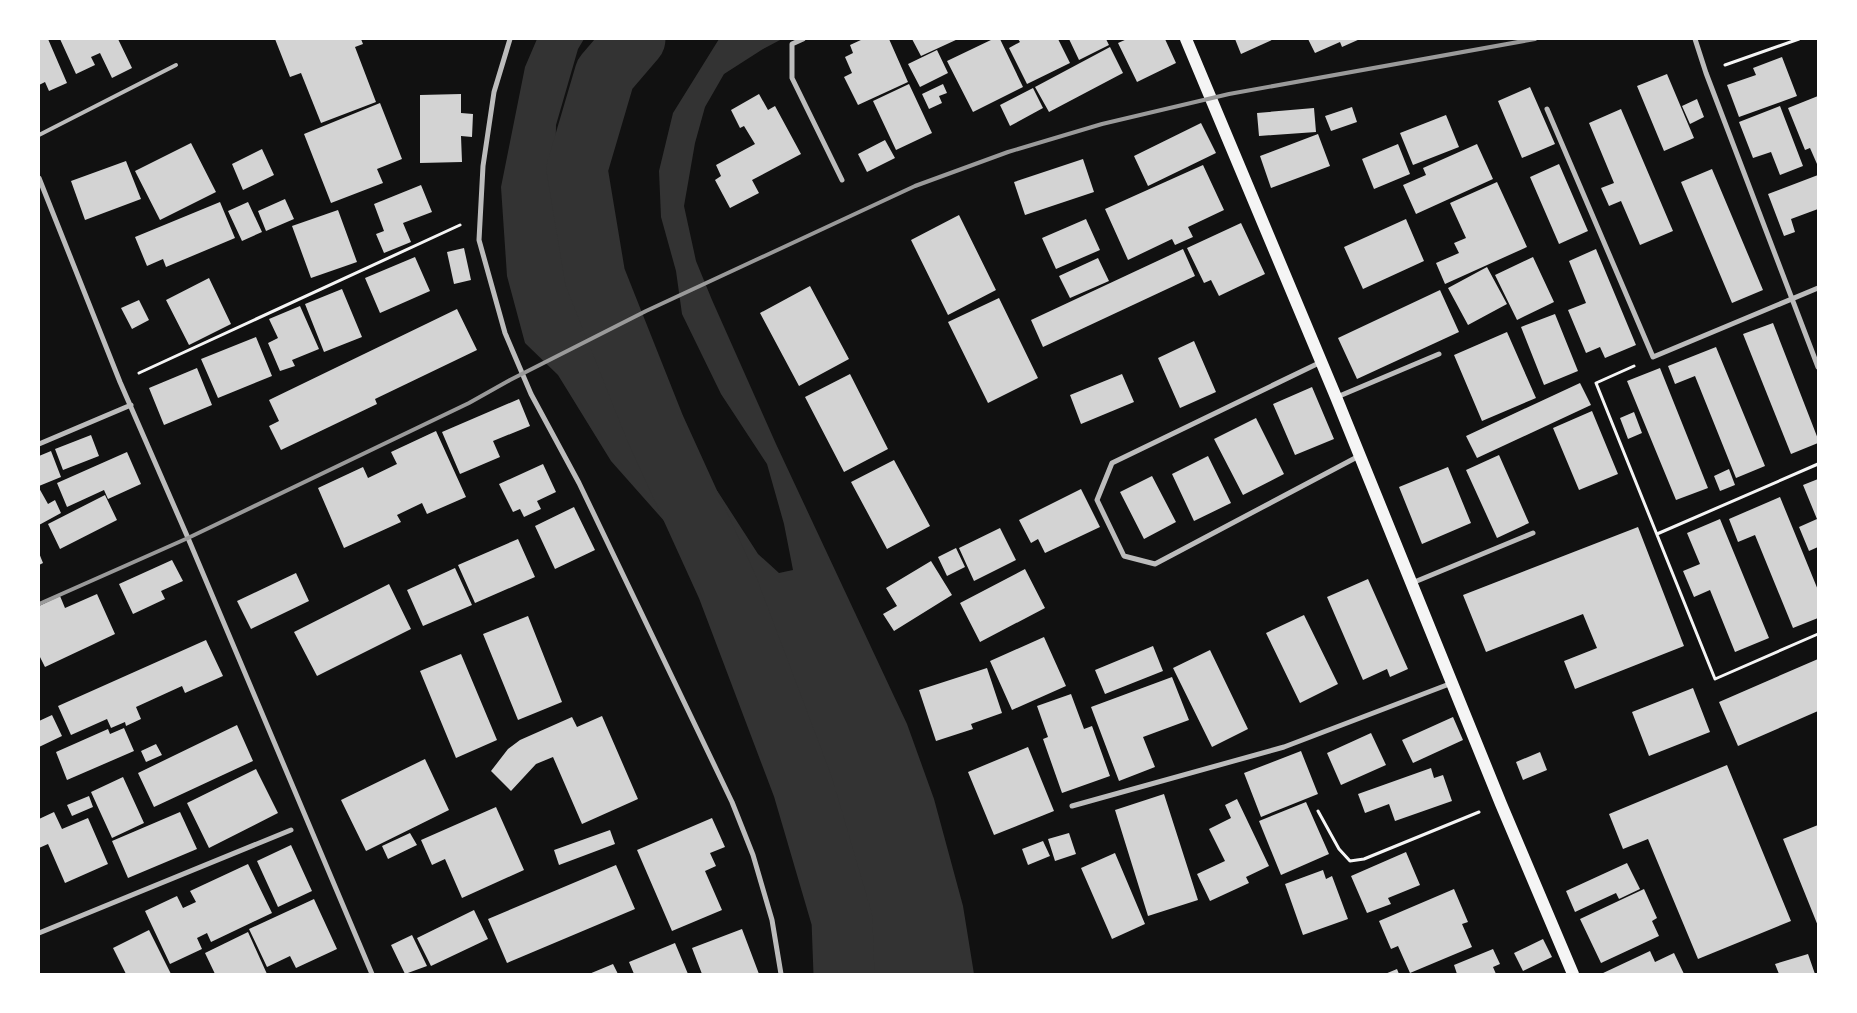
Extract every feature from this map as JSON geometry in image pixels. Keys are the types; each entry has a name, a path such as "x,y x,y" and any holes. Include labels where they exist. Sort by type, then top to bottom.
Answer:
{"main road":[{"path":"1186,39 1322,362 1501,804 1574,974"}],"street":[{"path":"510,39 494,92 482,166 479,240 505,333 531,394 579,483 732,802 753,854 772,920 781,974"},
{"path":"803,39 792,44 792,78 842,180"},
{"path":"1695,39 1818,367"},
{"path":"1547,109 1653,357 1818,288"},
{"path":"39,178 120,382 372,974"},
{"path":"1336,397 1439,354"},
{"path":"1322,362 1112,463 1097,500 1124,556 1155,564 1360,455"},
{"path":"39,444 131,405"},
{"path":"1412,583 1533,533"},
{"path":"1072,806 1284,747 1452,682"},
{"path":"39,934 291,830"}],"lane":[{"path":"39,135 176,65"}],"path":[{"path":"1706,72 1799,39"},
{"path":"120,382 481,216"},
{"path":"1653,357 1596,383 1715,679 1818,634"},
{"path":"1657,534 1818,464"},
{"path":"1318,811 1338,849 1350,861 1364,859 1501,804"}],"shaded area":[{"path":"537,39 584,39 578,49 556,125 555,186 568,260 588,313 595,357 607,379 639,423 691,461 718,492 758,554 779,573 793,570 784,524 767,464 721,394 682,314 676,271 661,217 659,171 673,113 719,39 782,39 724,74 705,107 695,143 684,206 696,261 712,300 776,444 907,724 934,799 963,906 974,974 868,974 861,914 847,834 833,788 715,593 666,523 611,461 558,375 525,343 507,276 501,187 525,67"}],"building":[{"path":"39,39 48,39 67,83 49,91 45,82 39,85"},
{"path":"60,39 118,39 132,68 112,78 100,53 91,57 95,65 76,74"},
{"path":"275,39 361,39 363,44 355,47 376,102 321,123 301,73 290,77"},
{"path":"863,39 889,39 908,82 858,105 844,77 852,73 845,57 853,53 850,45"},
{"path":"912,39 958,39 921,56"},
{"path":"993,39 1000,39 1023,87 973,112 947,61"},
{"path":"1018,39 1058,39 1070,63 1027,84 1009,48 1020,42"},
{"path":"1069,39 1106,39 1109,45 1079,60"},
{"path":"1127,39 1165,39 1176,63 1137,82 1118,43"},
{"path":"1235,39 1274,39 1241,54"},
{"path":"1308,39 1360,39 1342,47 1340,42 1315,53"},
{"path":"1110,47 1123,73 1049,112 1035,87"},
{"path":"937,50 948,73 920,87 908,64"},
{"path":"1782,57 1797,96 1739,117 1727,85 1756,75 1753,68"},
{"path":"1667,74 1694,138 1664,151 1637,86"},
{"path":"909,84 932,133 896,150 873,101"},
{"path":"943,84 947,93 939,96 942,103 929,109 922,94"},
{"path":"1530,87 1555,144 1522,158 1498,101"},
{"path":"1033,88 1043,108 1010,126 1000,105"},
{"path":"461,94 461,113 473,114 472,137 461,136 462,162 420,163 420,95"},
{"path":"759,94 768,110 775,106 801,154 752,180 759,193 730,208 715,180 721,176 716,165 755,144 744,126 740,128 731,110"},
{"path":"1818,96 1817,164 1810,148 1805,150 1788,108"},
{"path":"1697,99 1704,117 1690,124 1682,106"},
{"path":"380,103 402,159 377,169 383,183 331,203 304,134"},
{"path":"1780,106 1803,166 1780,175 1771,152 1753,158 1739,122"},
{"path":"1352,107 1357,122 1331,131 1325,116"},
{"path":"1314,108 1316,132 1259,136 1257,113"},
{"path":"1621,109 1673,231 1640,245 1621,201 1609,206 1601,188 1614,183 1589,123"},
{"path":"1446,115 1459,147 1413,165 1400,133"},
{"path":"1201,123 1216,153 1148,186 1134,156"},
{"path":"1318,134 1330,166 1271,188 1260,156"},
{"path":"885,140 895,158 867,172 858,154"},
{"path":"191,143 216,192 160,220 135,171"},
{"path":"1398,144 1410,174 1374,189 1362,159"},
{"path":"1477,144 1493,179 1416,214 1403,185 1426,175 1423,168"},
{"path":"262,149 274,175 243,190 232,164"},
{"path":"1083,159 1094,192 1025,215 1014,182"},
{"path":"126,161 141,199 85,220 71,181"},
{"path":"1559,164 1588,231 1559,244 1530,177"},
{"path":"1203,165 1224,210 1188,227 1193,237 1175,245 1172,239 1128,260 1105,209"},
{"path":"1712,169 1763,290 1732,303 1681,182"},
{"path":"1818,175 1818,209 1791,219 1795,232 1784,236 1768,194"},
{"path":"1497,182 1527,247 1445,284 1436,263 1459,253 1454,243 1466,238 1450,203"},
{"path":"421,185 432,212 403,223 411,242 384,253 376,234 384,231 374,204"},
{"path":"285,199 294,219 266,231 258,211"},
{"path":"220,202 235,238 166,267 163,259 147,266 135,237"},
{"path":"248,202 262,232 242,241 228,211"},
{"path":"338,210 357,262 311,278 292,226"},
{"path":"959,215 996,290 948,315 911,240"},
{"path":"1086,219 1100,250 1056,269 1042,238"},
{"path":"1406,219 1424,261 1363,289 1344,247"},
{"path":"1241,223 1265,274 1219,296 1211,280 1204,283 1187,248"},
{"path":"464,248 471,280 454,284 447,252"},
{"path":"1183,249 1195,276 1043,347 1031,320"},
{"path":"1596,249 1636,345 1605,358 1600,347 1586,353 1568,310 1586,303 1569,261"},
{"path":"415,257 430,291 380,313 365,278"},
{"path":"1533,257 1554,302 1517,320 1495,275"},
{"path":"1098,258 1109,281 1070,298 1059,276"},
{"path":"1487,267 1507,304 1468,325 1448,288"},
{"path":"209,278 231,324 189,345 166,300"},
{"path":"810,286 849,359 799,386 760,313"},
{"path":"342,289 362,337 324,352 305,304"},
{"path":"1440,290 1459,332 1357,379 1338,338"},
{"path":"999,298 1038,378 988,403 948,322"},
{"path":"139,300 149,320 132,329 121,308"},
{"path":"300,306 319,349 292,360 295,366 280,371 268,343 278,338 269,319"},
{"path":"457,309 477,350 375,399 377,404 281,450 269,426 279,421 269,400"},
{"path":"1555,314 1578,371 1544,385 1521,327"},
{"path":"1773,323 1818,439 1818,443 1791,454 1743,334"},
{"path":"1507,332 1536,398 1482,421 1454,355"},
{"path":"256,337 272,376 218,398 201,359"},
{"path":"1194,341 1216,392 1180,408 1158,358"},
{"path":"1716,347 1765,466 1736,478 1695,376 1675,384 1668,366"},
{"path":"197,368 212,405 164,425 149,388"},
{"path":"1660,368 1708,488 1676,500 1627,381"},
{"path":"850,374 888,449 844,472 805,397"},
{"path":"1122,374 1134,402 1081,424 1070,395"},
{"path":"1580,383 1591,405 1477,458 1466,436"},
{"path":"1312,387 1334,439 1295,455 1273,404"},
{"path":"519,399 530,426 493,441 500,457 460,474 442,432"},
{"path":"1592,411 1618,474 1579,490 1553,428"},
{"path":"1634,412 1642,433 1628,439 1620,418"},
{"path":"1256,418 1284,474 1243,495 1214,439"},
{"path":"436,431 466,497 427,514 422,503 397,515 401,522 344,548 318,488 363,467 368,478 397,464 391,452"},
{"path":"91,435 99,456 63,470 55,449"},
{"path":"51,451 61,477 39,486 39,456"},
{"path":"127,452 141,484 108,499 104,490 67,507 57,483"},
{"path":"1499,455 1529,523 1497,538 1466,470"},
{"path":"1208,456 1231,503 1194,521 1172,474"},
{"path":"894,460 930,526 887,549 851,482"},
{"path":"543,464 556,492 537,501 541,509 524,517 520,509 513,512 499,484"},
{"path":"1448,467 1471,523 1422,544 1399,487"},
{"path":"1729,469 1735,485 1720,491 1714,476"},
{"path":"1152,476 1176,522 1144,539 1120,492"},
{"path":"1818,479 1818,547 1809,551 1799,527 1817,519 1803,485"},
{"path":"39,488 48,504 55,500 61,513 39,525"},
{"path":"1081,489 1100,527 1045,553 1038,539 1031,543 1019,520"},
{"path":"105,495 117,520 60,549 48,524"},
{"path":"1780,497 1818,590 1818,618 1793,628 1755,535 1738,542 1729,519"},
{"path":"574,507 595,550 555,569 535,526"},
{"path":"1720,519 1769,638 1735,652 1710,590 1694,597 1683,571 1700,564 1687,533"},
{"path":"1638,527 1684,646 1575,689 1564,661 1597,648 1583,614 1486,652 1463,595"},
{"path":"1000,528 1016,560 974,581 959,548"},
{"path":"518,539 535,577 475,603 458,565"},
{"path":"956,548 965,567 947,576 938,557"},
{"path":"39,553 43,563 39,565"},
{"path":"172,560 183,581 161,591 165,599 133,614 119,584"},
{"path":"931,561 952,595 894,631 883,614 897,606 886,588"},
{"path":"455,568 472,605 423,626 407,590"},
{"path":"1025,569 1045,608 980,642 960,603"},
{"path":"296,573 309,601 251,629 237,601"},
{"path":"1368,579 1408,669 1390,677 1387,669 1363,680 1327,597"},
{"path":"389,584 411,629 317,676 294,632"},
{"path":"97,594 115,634 45,667 39,655 39,606 60,596 65,608"},
{"path":"1304,615 1338,684 1300,703 1266,633"},
{"path":"528,616 562,702 518,720 483,634"},
{"path":"1044,637 1066,686 1012,710 990,661"},
{"path":"206,640 223,676 185,693 182,686 136,707 141,719 126,726 125,722 111,728 107,719 71,735 58,706"},
{"path":"1153,646 1163,671 1105,694 1095,670"},
{"path":"1210,650 1248,729 1212,747 1173,668"},
{"path":"461,654 497,740 456,758 420,671"},
{"path":"1818,659 1818,711 1738,746 1719,702"},
{"path":"987,668 1002,713 971,724 973,729 936,741 919,690"},
{"path":"1172,677 1189,720 1143,737 1155,767 1119,781 1091,707"},
{"path":"1693,688 1710,732 1649,756 1632,712"},
{"path":"1071,694 1084,729 1092,726 1110,776 1062,793 1043,739 1048,737 1037,706"},
{"path":"52,715 62,736 39,747 39,721"},
{"path":"602,716 638,799 582,824 553,757 536,764 511,791 491,771 508,749 520,740 572,717 577,727"},
{"path":"1453,717 1463,740 1413,763 1402,740"},
{"path":"237,725 253,761 154,807 138,773"},
{"path":"124,728 134,751 67,780 56,752 108,729 110,734"},
{"path":"1371,733 1386,765 1341,785 1327,753"},
{"path":"156,744 162,755 146,762 141,751"},
{"path":"1028,747 1054,811 994,835 968,772"},
{"path":"1301,751 1318,794 1261,817 1244,773"},
{"path":"1540,752 1547,770 1523,780 1516,762"},
{"path":"425,759 449,810 366,851 341,800"},
{"path":"1727,765 1791,921 1698,959 1648,839 1623,849 1609,814"},
{"path":"1431,768 1434,778 1443,775 1452,801 1395,821 1389,804 1365,813 1358,794"},
{"path":"256,769 278,813 209,848 187,803"},
{"path":"123,777 144,823 112,838 91,792"},
{"path":"1164,794 1198,900 1148,916 1115,810"},
{"path":"89,796 93,807 72,816 67,805"},
{"path":"1237,799 1269,866 1246,877 1249,883 1210,901 1197,874 1225,861 1209,829 1231,818 1225,805"},
{"path":"1306,802 1329,854 1281,875 1259,821"},
{"path":"496,807 524,870 462,898 445,859 432,865 421,840"},
{"path":"54,812 62,829 88,818 108,864 65,883 48,844 39,848 39,819"},
{"path":"180,812 197,849 128,878 112,841"},
{"path":"712,818 725,847 710,853 716,866 705,871 722,910 672,931 637,850"},
{"path":"1818,825 1818,926 1783,839"},
{"path":"610,830 615,844 559,865 554,850"},
{"path":"410,833 417,845 388,859 382,846"},
{"path":"1069,833 1076,854 1055,861 1048,839"},
{"path":"1043,841 1050,856 1028,865 1022,849"},
{"path":"291,845 312,891 278,907 257,861"},
{"path":"1406,852 1420,885 1388,898 1391,904 1367,913 1351,876"},
{"path":"1115,853 1145,924 1112,939 1081,868"},
{"path":"1627,863 1640,889 1619,899 1616,893 1575,912 1566,891"},
{"path":"248,864 272,913 211,942 207,933 197,938 202,949 170,964 145,911 177,896 183,908 196,902 190,891"},
{"path":"616,865 635,909 507,963 488,919"},
{"path":"1323,870 1326,879 1332,876 1348,919 1303,935 1285,884"},
{"path":"1454,889 1468,922 1462,924 1472,947 1410,973 1398,946 1391,949 1379,921"},
{"path":"1644,889 1657,918 1652,921 1659,936 1601,963 1580,919"},
{"path":"314,899 337,949 296,968 290,956 267,967 249,929"},
{"path":"474,910 488,939 431,966 417,938"},
{"path":"742,929 759,974 702,974 692,948"},
{"path":"149,930 171,974 126,974 113,948"},
{"path":"248,932 267,974 215,974 205,953"},
{"path":"412,935 427,966 405,974 391,945"},
{"path":"1543,939 1552,957 1523,971 1514,953"},
{"path":"675,943 688,974 634,974 629,962"},
{"path":"1493,949 1500,964 1493,967 1496,974 1457,974 1454,965"},
{"path":"1650,951 1655,962 1674,953 1684,974 1601,974"},
{"path":"1808,954 1815,974 1779,974 1775,964"},
{"path":"613,964 618,974 589,974"},
{"path":"1397,969 1399,974 1385,974"}],"waterway":[{"path":"635,39 605,74 577,169 595,277 655,428 727,586 803,787 842,920 844,974"}],"railway":[{"path":"39,604 188,538 469,403 646,311 915,186 1008,152 1102,124 1229,94 1535,39"}]}
